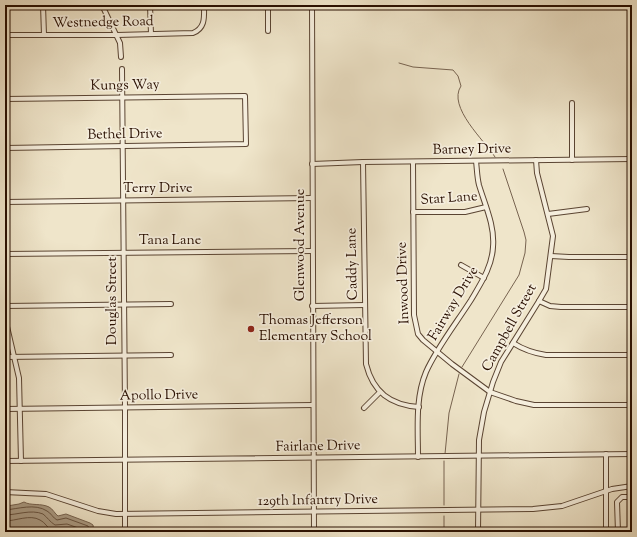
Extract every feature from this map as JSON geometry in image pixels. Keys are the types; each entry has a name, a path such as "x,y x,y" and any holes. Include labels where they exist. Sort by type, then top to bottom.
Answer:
{"street":[{"path":"43,5 44,35"},
{"path":"102,5 117,35 122,57"},
{"path":"150,5 150,34"},
{"name":"Westnedge Road","path":"5,35 193,33 200,29 204,20 204,5"},
{"path":"268,5 268,31"},
{"name":"Glenwood Avenue","path":"312,5 314,532"},
{"name":"Douglas Street","path":"122,69 125,532"},
{"name":"Kungs Way","path":"5,99 245,96 246,144"},
{"path":"572,103 572,160"},
{"name":"Bethel Drive","path":"5,148 246,144"},
{"name":"Barney Drive","path":"312,164 363,162 632,159"},
{"name":"Campbell Street","path":"478,532 479,440 490,392 496,372 546,289 553,236 536,173 536,160"},
{"name":"Fairway Drive","path":"418,457 419,407 421,387 426,373 437,352 489,268 493,246 493,233 477,175 476,161"},
{"name":"Caddy Lane","path":"363,162 366,364 368,374 380,392 389,399 398,403 419,407"},
{"name":"Inwood Drive","path":"413,162 414,314 418,334 423,340 490,392 516,401 534,405 632,405"},
{"name":"Terry Drive","path":"5,202 312,198"},
{"name":"Star Lane","path":"413,212 464,212 486,208"},
{"path":"548,214 587,209"},
{"name":"Tana Lane","path":"5,254 312,251"},
{"path":"551,256 632,257"},
{"path":"461,264 484,278"},
{"path":"539,301 550,306 561,307 632,307"},
{"path":"5,306 171,304"},
{"path":"312,306 365,305"},
{"path":"5,318 19,378 21,461"},
{"path":"513,343 523,349 546,356 632,355"},
{"path":"5,357 171,355"},
{"path":"364,408 380,392"},
{"name":"Apollo Drive","path":"5,409 313,405"},
{"path":"606,454 606,532"},
{"name":"Fairlane Drive","path":"5,461 124,461 632,454"},
{"name":"129th Infantry Drive","path":"5,492 46,494 108,514 125,514 533,509 562,506 619,487 632,486"},
{"path":"618,532 617,502 622,497 632,497"}],"water":[{"path":"24,502 49,507 58,516 66,514 90,523 93,525 94,532 5,532 5,514 7,506"}],"waterway":[{"path":"399,63 413,67 453,70 458,76 461,86 458,94 459,104 463,113 495,157"},
{"path":"462,367 519,275 525,253 526,240 524,232 503,169"},
{"path":"445,454 449,413 459,374"},
{"path":"444,461 444,505"},
{"path":"444,516 444,532"}],"place":[{"name":"Thomas Jefferson Elementary School","path":"251,329"}]}
